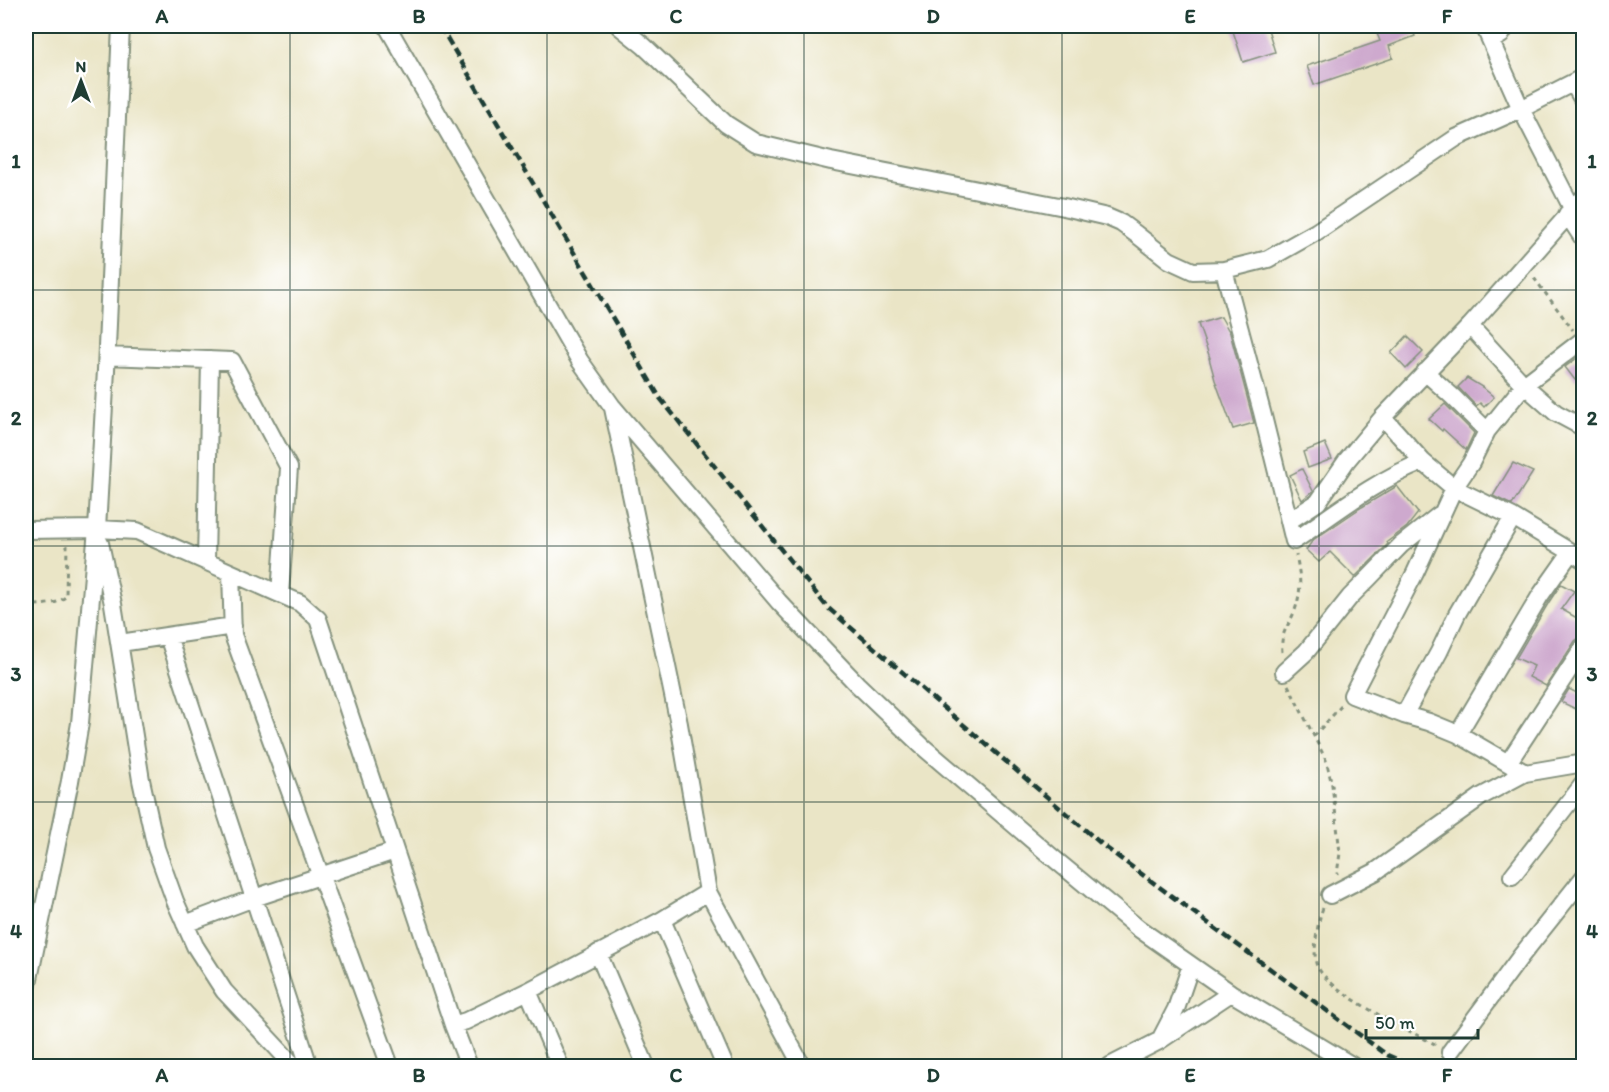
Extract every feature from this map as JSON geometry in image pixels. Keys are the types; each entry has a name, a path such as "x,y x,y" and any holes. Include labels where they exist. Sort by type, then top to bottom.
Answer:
{"street":[{"path":"26,993 80,723 97,529 121,26"},
{"path":"387,26 580,361 612,406 779,602 857,684 922,746 1138,928 1231,993 1353,1066"},
{"path":"618,26 644,46 726,124 756,143 831,161 1107,217 1121,223 1169,260 1193,271 1224,270 1268,259 1316,232 1456,138 1578,80 1584,102"},
{"path":"1484,26 1521,109 1574,207 1584,240"},
{"path":"1491,41 1502,35 1506,26"},
{"path":"1289,521 1318,502 1347,460 1383,417 1470,326 1574,207"},
{"path":"1224,270 1260,401 1294,542 1374,486 1402,470 1423,462"},
{"path":"1470,326 1524,385 1556,413 1580,422"},
{"path":"1525,773 1458,734 1352,695 1415,573 1454,488 1471,463 1487,431 1524,385 1582,340"},
{"path":"107,356 232,361 289,468 280,594"},
{"path":"206,562 210,360"},
{"path":"1425,372 1453,396 1487,431"},
{"path":"612,406 679,724 708,892 802,1066"},
{"path":"1383,417 1423,462 1454,488 1513,517 1577,556 1540,596 1458,734"},
{"path":"1284,672 1306,652 1350,597 1401,545 1443,512"},
{"path":"1404,715 1457,614 1513,517"},
{"path":"26,531 68,529 137,531 300,603 318,619 453,1025 469,1066"},
{"path":"97,529 120,643 141,780 156,848 195,946 224,992 294,1066"},
{"path":"231,573 233,635 390,1066"},
{"path":"120,643 233,626"},
{"path":"168,636 309,1066"},
{"path":"1508,763 1584,647"},
{"path":"1330,895 1375,872 1482,796 1525,773 1584,763"},
{"path":"1512,876 1584,783"},
{"path":"185,924 254,898 395,851"},
{"path":"1450,1052 1521,956 1584,877"},
{"path":"453,1025 528,991 662,920 708,892"},
{"path":"662,920 725,1066"},
{"path":"598,953 646,1066"},
{"path":"1159,1041 1176,1009 1191,965"},
{"path":"528,991 560,1066"},
{"path":"1110,1066 1159,1041 1231,993"}],"path":[{"path":"1523,264 1582,340"},
{"path":"26,606 57,602 66,596 68,529"},
{"path":"1294,542 1300,576 1300,592 1296,609 1281,640 1284,672 1289,688 1326,760 1332,784 1340,853 1339,871 1321,911 1315,946 1316,964 1328,981 1347,996 1477,1066"},
{"path":"1314,736 1352,695"}],"building":[{"path":"1267,26 1275,52 1243,62 1232,28"},
{"path":"1374,26 1411,26 1415,36 1389,46 1393,58 1314,85 1307,66 1380,41"},
{"path":"1221,317 1230,333 1254,423 1233,429 1198,324"},
{"path":"1407,336 1423,352 1406,369 1391,353"},
{"path":"1580,356 1584,361 1584,375 1575,380 1565,367"},
{"path":"1467,378 1494,397 1484,407 1480,403 1476,406 1458,387"},
{"path":"1445,404 1474,433 1466,450 1429,419"},
{"path":"1325,443 1332,459 1308,468 1303,452"},
{"path":"1513,463 1533,472 1512,505 1493,496"},
{"path":"1302,469 1313,491 1302,500 1290,475"},
{"path":"1397,486 1418,513 1407,527 1387,542 1388,544 1355,577 1330,552 1319,562 1306,550 1313,540"},
{"path":"1561,584 1574,591 1561,609 1584,622 1584,637 1575,641 1546,686 1529,677 1534,666 1516,658"},
{"path":"1569,689 1583,696 1578,710 1561,702"}],"railway":[{"path":"440,26 660,398 827,607 1105,847 1387,1055 1412,1066"}]}
